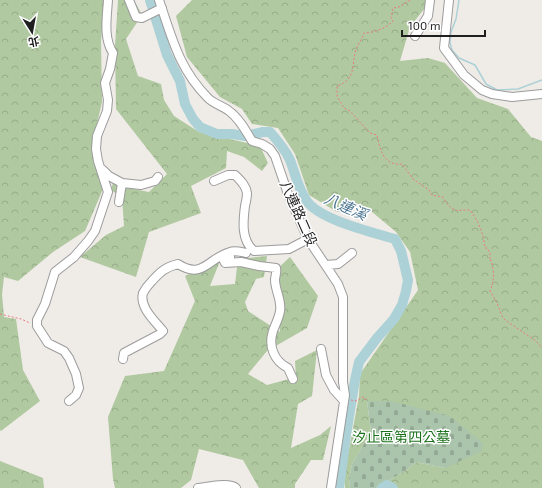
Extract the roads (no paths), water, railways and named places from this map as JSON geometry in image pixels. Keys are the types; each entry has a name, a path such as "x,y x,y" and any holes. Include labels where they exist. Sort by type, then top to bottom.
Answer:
{"street":[{"path":"69,401 76,395 79,388 76,374 69,358 64,351 48,343 36,326 55,272 74,257 95,231 108,192 96,149 97,136 107,110 108,100 105,83 113,54 107,39 108,0"},
{"path":"129,0 136,17 142,18 160,4"},
{"path":"415,36 428,16 430,0"},
{"path":"449,0 444,48 464,75 482,90 492,94 512,97 542,94"},
{"name":"八連路二段","path":"160,4 174,46 185,68 210,100 230,112 252,140 270,149 275,156 288,194 308,239 338,284 343,297 343,382 346,400 331,488"},
{"path":"100,166 109,176 122,183 141,185 155,181 158,177"},
{"path":"214,181 228,175 235,175 243,183 247,194 243,223 244,234 250,252"},
{"path":"119,202 122,183"},
{"path":"123,359 124,353 163,331 146,310 142,298 144,292 154,279 166,267 178,264 185,268 196,270 231,252 289,249 308,239"},
{"path":"250,252 223,259 226,262 241,262 276,268 277,275 275,280 280,312 272,332 271,345 273,354 281,365 288,368 293,379"},
{"path":"326,265 338,264 352,253"},
{"path":"321,349 326,375 334,390 346,400"},
{"path":"198,488 234,486 236,488"}],"waterway":[{"name":"八連溪","path":"150,0 167,55 180,81 185,104 193,119 200,127 217,134 245,136 270,132 288,156 301,191 306,200 313,207 322,214 334,219 360,229 395,239 401,251 408,280 406,291 402,305 394,319 359,362 346,435 339,488"},
{"path":"459,0 456,19 451,32 450,43 452,50 459,58 475,65 486,84 497,90 518,89 542,80"},
{"name":"八連溪","path":"382,488 387,485 393,488"}],"park label":[{"name":"汐止區第四公墓","path":"401,436"}]}
